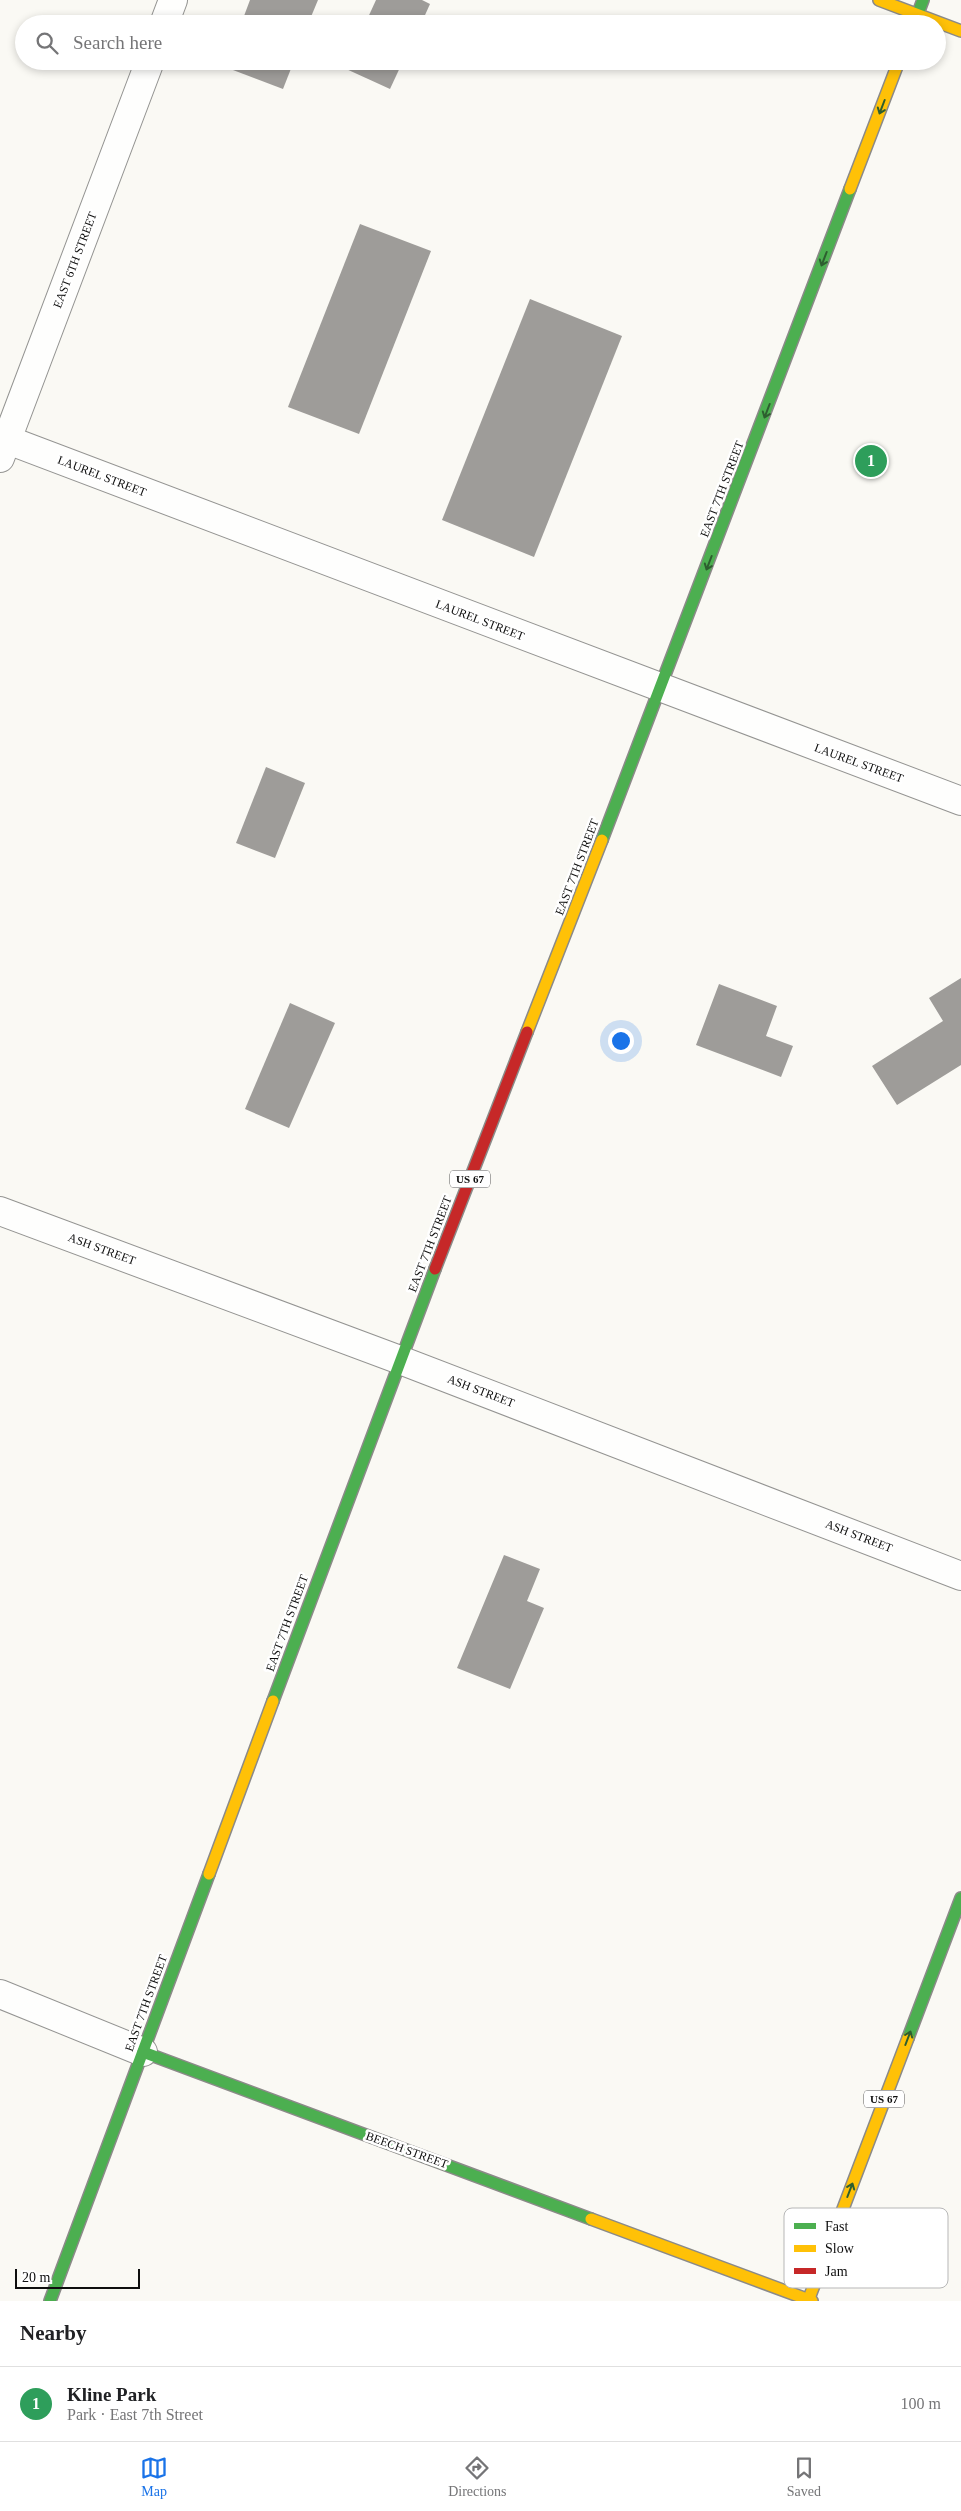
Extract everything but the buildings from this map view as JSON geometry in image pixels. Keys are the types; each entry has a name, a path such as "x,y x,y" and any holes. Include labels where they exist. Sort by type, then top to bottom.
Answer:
{"main road":[{"path":"879,0 908,15"},
{"path":"917,15 923,0"},
{"path":"946,27 961,31"},
{"name":"EAST 7TH STREET","path":"50,2301 400,1360 661,689 897,70"},
{"name":"US 67","path":"845,2208 961,1898"},
{"name":"BEECH STREET","path":"142,2052 811,2300"},
{"name":"US 67","path":"811,2300 815,2288"}],"street":[{"path":"167,15 173,0"},
{"name":"EAST 6TH STREET","path":"2,445 147,70"},
{"name":"LAUREL STREET","path":"2,445 961,801"},
{"name":"ASH STREET","path":"0,1211 400,1360 961,1576"},
{"name":"BEECH STREET","path":"0,1994 142,2052"}],"traffic: fast":[{"path":"917,15 923,0"},
{"path":"602,840 850,189"},
{"path":"273,1701 435,1269"},
{"path":"50,2301 209,1874"},
{"path":"908,2038 961,1898"},
{"path":"143,2052 591,2219"}],"traffic: slow":[{"path":"879,0 919,15"},
{"path":"946,25 961,31"},
{"path":"850,189 896,70"},
{"path":"527,1032 602,840"},
{"path":"209,1874 273,1701"},
{"path":"843,2208 908,2038"},
{"path":"591,2219 812,2301"},
{"path":"808,2301 813,2288"}],"traffic: jam":[{"path":"435,1269 527,1032"}],"place":[{"name":"Kline Park","path":"871,461"}]}
